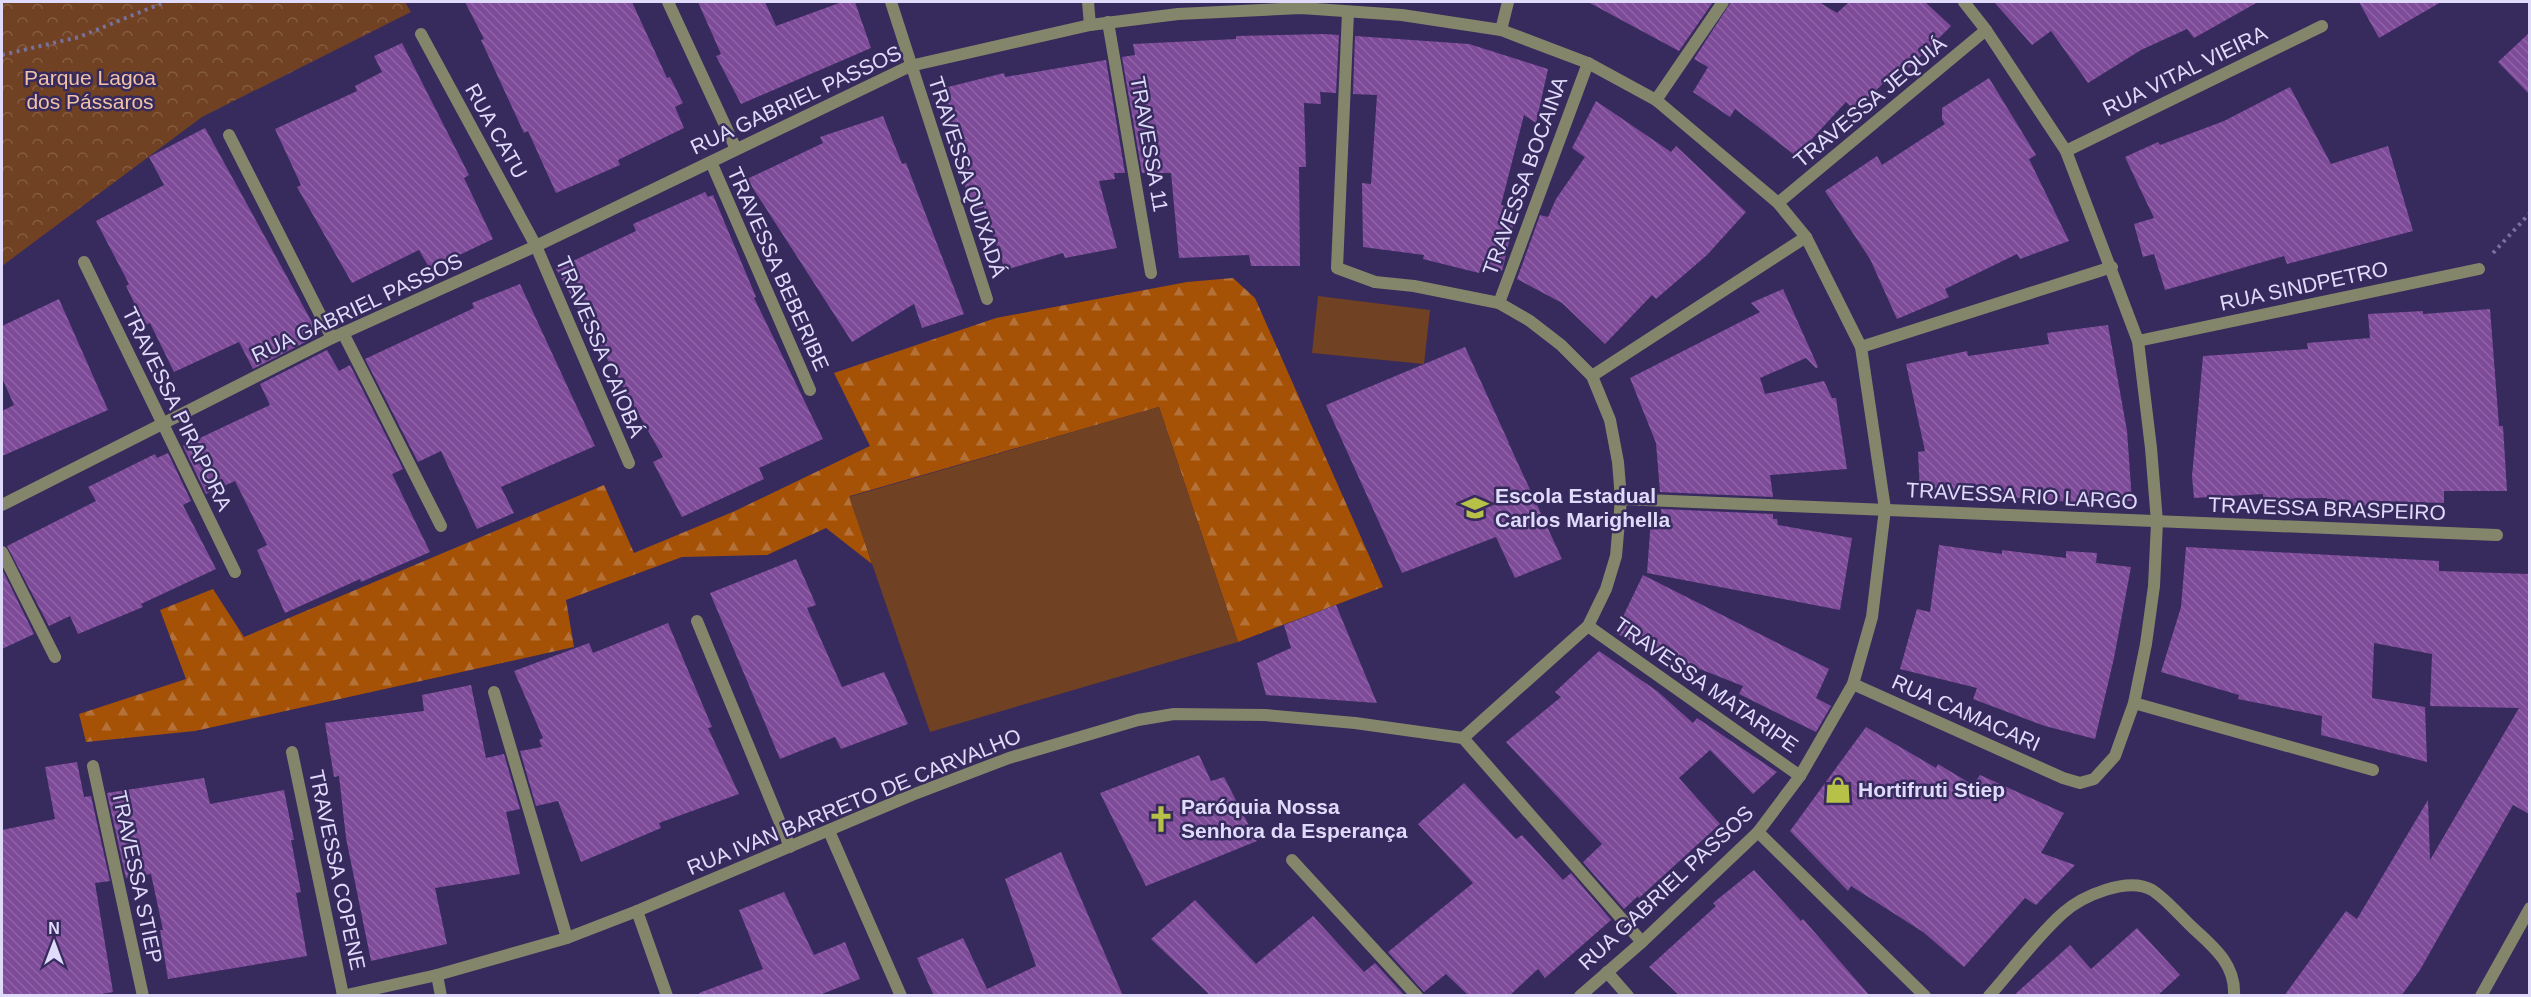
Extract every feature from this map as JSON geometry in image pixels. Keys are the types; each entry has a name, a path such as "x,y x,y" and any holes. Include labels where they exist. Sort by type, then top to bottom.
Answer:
{"street":[{"path":"668,2 736,149"},
{"name":"TRAVESSA QUIXADÁ","path":"891,2 987,299"},
{"path":"1088,2 1090,25"},
{"path":"1501,30 1508,2"},
{"path":"1656,99 1722,2"},
{"path":"1964,2 1986,30 2066,151 2112,267 2138,341 2157,522 2154,586 2146,644 2134,703 2373,770"},
{"name":"RUA GABRIEL PASSOS","path":"2,505 338,336 536,246 910,66 1108,22 1178,14 1305,5 1348,12 1422,17 1501,30 1588,63 1656,99 1778,204 1806,237 1861,347 1885,508 1872,616 1853,684 1800,777 1758,832 1642,942 1580,996"},
{"path":"1348,12 1337,268 1375,282 1414,286 1499,303 1530,321 1561,345 1592,376 1610,420 1618,462 1621,499 1616,556 1606,589 1588,626 1463,738 1642,942"},
{"name":"TRAVESSA 11","path":"1108,22 1151,273"},
{"name":"RUA VITAL VIEIRA","path":"2066,151 2322,26"},
{"name":"TRAVESSA JEQUIÁ","path":"1778,204 1986,30"},
{"name":"RUA CATU","path":"421,34 536,246"},
{"name":"TRAVESSA BOCAINA","path":"1499,303 1588,63"},
{"path":"229,135 441,526"},
{"name":"TRAVESSA BEBERIBE","path":"711,162 810,390"},
{"path":"1592,376 1806,237"},
{"name":"TRAVESSA CAIOBÁ","path":"536,246 629,463"},
{"name":"TRAVESSA PIRAPORA","path":"84,262 235,572"},
{"path":"1861,347 2112,267"},
{"name":"RUA SINDPETRO","path":"2138,341 2479,269"},
{"name":"TRAVESSA RIO LARGO","path":"1621,499 1885,508 2157,522"},
{"name":"TRAVESSA BRASPEIRO","path":"2157,522 2497,535"},
{"path":"2,552 55,657"},
{"path":"697,621 790,847"},
{"name":"TRAVESSA MATARIPE","path":"1588,626 1800,777"},
{"name":"RUA CAMACARI","path":"1853,684 2063,778 2080,783 2094,779 2115,756 2134,703"},
{"path":"494,692 567,938"},
{"name":"RUA IVAN BARRETO DE CARVALHO","path":"342,995 437,975 567,938 637,911 912,795 1009,758 1138,720 1174,714 1265,715 1355,723 1463,738"},
{"name":"TRAVESSA COPENE","path":"292,752 342,995"},
{"name":"TRAVESSA STIEP","path":"93,766 143,996"},
{"path":"829,831 901,996"},
{"path":"1758,832 1925,996"},
{"path":"1292,860 1417,996"},
{"path":"1989,996 2064,912 2094,894 2113,887 2133,884 2152,890 2225,960 2233,975 2234,996"},
{"path":"2481,996 2529,908"},
{"path":"637,911 667,996"},
{"path":"1607,972 1628,996"},
{"path":"437,975 441,996"}],"path":[{"path":"2,55 79,37 165,2"},
{"path":"2479,269 2529,213"}],"green space":[{"name":"Parque Lagoa dos Pássaros","path":"2,2 405,2 411,12 202,117 2,266"},
{"path":"1233,278 1255,298 1383,587 1238,642 1159,407 850,496 872,564 826,528 767,555 682,557 566,600 574,647 195,731 86,742 79,714 186,679 160,610 213,589 244,637 604,485 634,553 735,511 870,446 834,373 996,318 1187,282"},
{"path":"1318,296 1430,310 1424,364 1312,353"},
{"path":"1159,407 1238,642 930,732 849,497"}],"building":[{"path":"465,2 632,2 667,78 670,77 683,103 675,107 684,128 618,160 620,165 556,193 528,131 524,133 481,40 484,39"},
{"path":"698,2 765,2 776,26 842,2 855,2 871,48 741,104 716,56 721,54"},
{"path":"1588,2 1713,2 1679,51"},
{"path":"1731,2 1819,2 1837,13 1849,2 1925,2 1951,26 1909,68 1904,63 1855,111 1846,102 1796,156 1735,109 1730,117 1693,92 1708,67 1694,59"},
{"path":"1994,2 2258,2 2194,38 2187,29 2141,50 2088,83 2051,31 2032,45"},
{"path":"2359,2 2441,2 2379,38"},
{"path":"2529,33 2529,94 2498,62"},
{"path":"1339,35 1336,93 1320,92 1321,104 1304,103 1306,167 1299,167 1300,266 1251,266 1249,255 1179,258 1171,173 1142,173 1122,57 1135,55 1133,44 1236,39 1236,36"},
{"path":"1355,36 1469,44 1548,69 1536,123 1524,115 1501,205 1517,209 1502,271 1483,261 1479,273 1423,259 1424,255 1363,247 1362,183 1371,184 1377,95 1353,94"},
{"path":"402,43 469,175 464,178 493,239 430,269 419,250 352,283 297,187 301,185 275,129 357,91 355,86 382,72 374,56"},
{"path":"1106,60 1125,173 1114,173 1115,179 1099,181 1117,248 1065,258 1063,253 1005,270 984,207 972,210 955,153 957,153 940,89 1004,73 1005,77"},
{"path":"1989,78 2036,155 2029,159 2069,241 2020,259 2017,254 1945,289 1949,297 1897,319 1870,259 1825,191 1877,156 1882,165 1945,124 1942,119 1942,108"},
{"path":"2290,87 2331,164 2388,146 2413,231 2287,264 2284,256 2165,290 2154,254 2143,257 2134,224 2154,218 2125,157 2158,142 2160,145 2224,121"},
{"path":"1596,101 1671,152 1676,146 1746,212 1707,255 1656,299 1652,295 1605,344 1562,303 1517,279 1540,215 1548,217 1556,199 1585,157 1572,148"},
{"path":"883,116 902,164 906,163 964,314 922,328 914,304 852,342 747,179 823,143 820,137"},
{"path":"205,128 319,335 253,369 239,342 174,372 150,323 145,325 126,286 129,284 96,221 164,185 149,157"},
{"path":"705,192 708,197 713,195 756,297 754,298 823,439 759,468 764,479 682,517 653,462 663,457 556,269 636,231 633,224"},
{"path":"520,284 595,446 501,487 514,513 477,529 441,451 418,462 365,359 474,308 472,303"},
{"path":"1783,289 1818,367 1816,368 1806,358 1760,378 1765,394 1824,381 1832,398 1836,398 1847,469 1770,475 1773,497 1660,492 1656,443 1630,378 1760,312 1751,303"},
{"path":"59,299 108,410 2,456 2,411 14,405 2,378 2,326"},
{"path":"2490,309 2499,426 2503,426 2507,491 2444,491 2444,503 2378,501 2378,506 2327,505 2327,498 2263,499 2263,494 2194,498 2192,476 2203,356 2308,349 2307,343 2370,338 2368,314 2423,311 2423,314"},
{"path":"2108,325 2127,431 2132,501 2070,502 1998,496 1998,494 1920,492 1918,452 1925,451 1906,364 1967,351 1968,356 2049,344 2047,333"},
{"path":"1465,347 1562,559 1515,578 1496,537 1402,573 1326,405"},
{"path":"327,350 339,371 350,365 403,469 392,474 430,552 361,582 360,579 285,613 257,550 267,545 235,481 206,494 183,446 270,405 260,384"},
{"path":"168,453 191,501 183,505 216,569 141,604 143,607 78,634 70,616 49,626 7,546 96,501 88,487 155,454 157,458"},
{"path":"1661,509 1773,514 1773,519 1777,519 1778,525 1852,538 1840,610 1647,573 1651,519 1662,520"},
{"path":"1939,545 2002,554 2002,550 2066,558 2066,551 2097,553 2096,563 2131,567 2114,658 2095,739 2045,726 1973,699 1977,688 1900,669 1917,609 1930,612"},
{"path":"2186,547 2439,561 2439,571 2529,574 2529,814 2513,805 2420,970 2401,996 2284,996 2346,911 2357,919 2428,800 2430,860 2519,708 2430,706 2432,654 2374,643 2372,698 2425,707 2427,762 2321,735 2322,716 2238,699 2239,695 2161,672 2181,607"},
{"path":"796,559 816,605 807,608 842,687 884,672 908,724 841,749 835,737 780,759 710,593"},
{"path":"2,569 34,634 2,649"},
{"path":"1643,575 1829,669 1816,698 1831,706 1816,732 1739,694 1743,686 1644,647 1615,633"},
{"path":"1336,605 1377,703 1266,695 1257,663 1291,648 1284,625"},
{"path":"668,623 712,727 708,728 739,794 659,823 661,828 581,862 558,801 536,806 520,751 542,747 539,740 543,738 514,671 589,643 593,653"},
{"path":"1599,651 1657,691 1693,723 1697,718 1777,772 1753,794 1710,750 1679,778 1720,824 1624,909 1583,862 1602,844 1506,742 1561,697 1555,692"},
{"path":"471,685 486,758 504,754 520,809 506,812 520,874 435,888 447,944 371,961 346,838 339,776 334,777 325,723 424,711 422,695"},
{"path":"1866,727 1936,768 1938,764 1973,785 1980,775 2064,813 2041,853 2075,865 2036,905 2025,898 1964,967 1923,932 1851,886 1848,891 1790,831"},
{"path":"1199,755 1211,781 1224,777 1257,841 1146,886 1100,793"},
{"path":"77,762 84,797 91,796 110,881 95,883 113,992 90,996 2,996 2,830 55,819 45,767"},
{"path":"204,778 210,804 284,790 294,840 291,840 301,892 296,893 307,956 168,979 160,930 163,930 151,874 126,878 107,793"},
{"path":"1464,783 1516,839 1522,835 1563,880 1571,873 1611,920 1545,978 1538,969 1509,996 1469,996 1446,974 1424,992 1388,952 1473,883 1418,824"},
{"path":"1061,852 1123,996 934,996 917,958 963,938 987,989 1036,966 1005,879"},
{"path":"1754,870 1801,921 1803,919 1870,996 1680,996 1649,967 1716,906 1713,903"},
{"path":"784,892 814,955 845,942 860,979 817,996 700,996 699,993 763,969 739,910"},
{"path":"1195,900 1256,964 1313,916 1364,972 1375,963 1405,996 1211,996 1151,939"},
{"path":"2137,928 2180,975 2157,996 2013,996 2070,945 2091,969"}],"place":[{"name":"Escola Estadual Carlos Marighella","path":"1475,508"},
{"name":"Hortifruti Stiep","path":"1838,790"},
{"name":"Paróquia Nossa Senhora da Esperança","path":"1161,819"}]}
